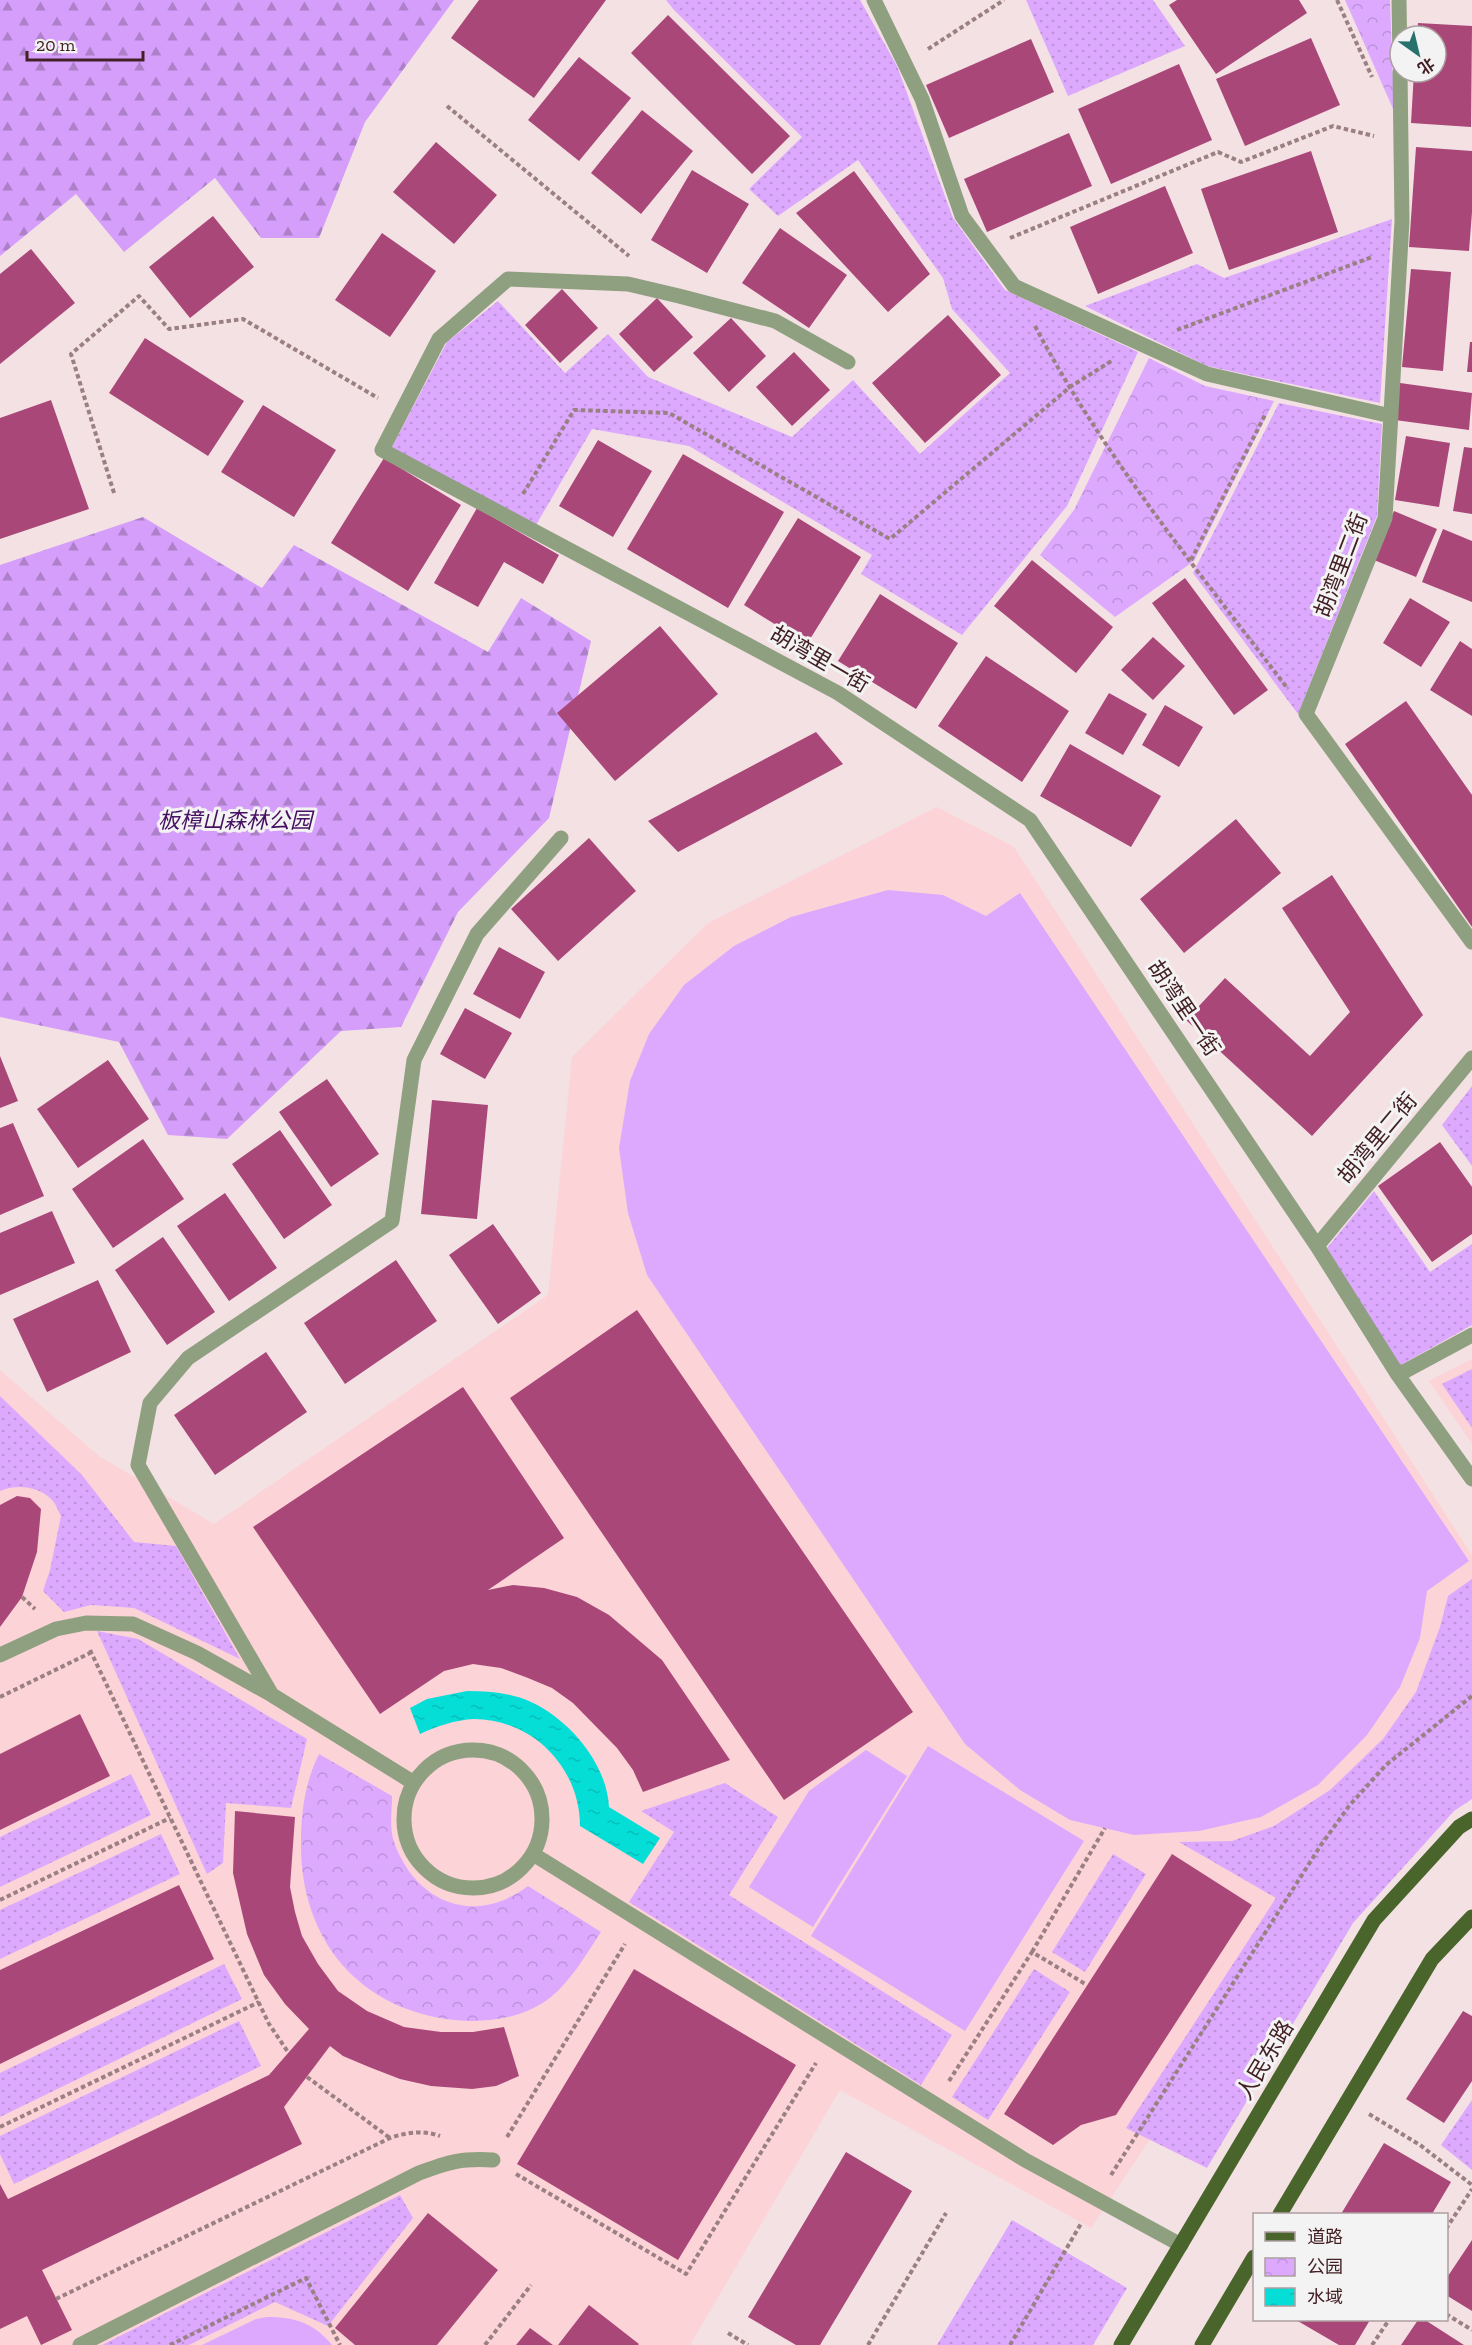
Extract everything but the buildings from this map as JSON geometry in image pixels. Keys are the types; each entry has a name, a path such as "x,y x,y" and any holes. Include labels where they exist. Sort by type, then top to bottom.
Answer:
{"main road":[{"name":"人民东路","path":"1121,2345 1374,1920 1459,1827 1472,1819"},
{"path":"1281,2213 1432,1959 1472,1917"},
{"path":"1202,2345 1253,2259"}],"lane":[{"path":"874,0 921,99 962,216 1014,286 1207,374 1391,416"},
{"path":"1399,0 1399,24"},
{"name":"胡湾里二街","path":"1306,714 1385,518 1401,246 1400,84"},
{"name":"胡湾里一街","path":"848,362 775,321 679,296 628,284 508,279 439,339 382,450 838,693 1030,820 1317,1246 1398,1375 1472,1479"},
{"path":"1306,714 1472,942"},
{"path":"272,1695 138,1465 150,1403 188,1358 392,1221 414,1060 477,934 561,838"},
{"name":"胡湾里二街","path":"1317,1246 1472,1058"},
{"path":"1398,1375 1472,1335"},
{"path":"0,1655 56,1629 87,1623 132,1624 197,1653 272,1695 414,1783"},
{"path":"475,1750 498,1754 509,1760 519,1767 534,1785 542,1808 541,1832 533,1854 519,1871 500,1882 479,1888 457,1887 437,1878 420,1864 409,1846 404,1824 406,1803 414,1783 430,1765 452,1754 475,1750"},
{"path":"533,1854 1025,2160 1181,2245"},
{"path":"80,2345 419,2173 465,2158 493,2160"}],"path":[{"path":"905,64 1004,0"},
{"path":"1337,0 1374,82"},
{"path":"447,105 634,260"},
{"path":"986,248 1218,152 1241,162 1333,126 1401,143"},
{"path":"509,517 574,410 669,413 890,539 1070,387 1140,344 1401,246"},
{"path":"1014,286 1070,387 1140,492 1306,714"},
{"path":"114,492 71,354 139,296 169,329 243,319 402,412"},
{"path":"1191,561 1278,390"},
{"path":"56,1629 70,1632 82,1640 92,1652 269,2024 288,2052"},
{"path":"0,1697 92,1652"},
{"path":"1010,2345 1096,2198 1321,1845 1349,1806 1386,1765 1472,1696"},
{"path":"0,1900 170,1818"},
{"path":"935,2104 1032,1952 1105,1828"},
{"path":"640,1921 493,2160 686,2274 830,2039"},
{"path":"1032,1952 1087,1985"},
{"path":"0,2127 259,2002"},
{"path":"307,2077 390,2138"},
{"path":"1347,2102 1420,2145 1472,2187 1448,2226"},
{"path":"56,2299 390,2138 403,2133 422,2132 444,2137"},
{"path":"868,2345 946,2213"},
{"path":"171,2345 306,2278 339,2345"},
{"path":"485,2345 531,2285"},
{"path":"1448,2315 1472,2330"},
{"path":"1372,2345 1388,2321"},
{"path":"728,2333 748,2345"}],"shaded area":[{"path":"937,807 1014,847 1472,1555 1472,1728 1376,1799 1091,2228 840,2090 690,2345 0,2345 0,1370 99,1456 214,1524 548,1295 572,1057 708,923"},
{"path":"1472,1359 1472,1444 1429,1381"}],"green space":[{"path":"0,0 454,0 365,122 319,238 261,238 215,178 124,252 76,194 0,256"},
{"path":"666,0 860,0 897,66 953,218 1005,290 1138,352 1067,506 962,635 861,574 872,555 689,446 592,429 536,525 391,449 447,342 498,301 565,373 608,334 648,377 792,437 853,380 920,454 1010,373 952,309 943,278 858,160 778,216 749,189 802,137"},
{"path":"1026,0 1153,0 1185,46 1068,96"},
{"path":"1345,0 1390,0 1388,84 1393,84 1394,111"},
{"path":"1392,219 1380,403 1207,366 1085,306 1197,264 1224,278"},
{"path":"1149,358 1205,386 1274,401 1194,561 1115,617 1040,555 1074,510"},
{"path":"1279,403 1382,424 1377,516 1298,714 1193,573"},
{"name":"板樟山森林公园","path":"143,517 262,588 294,545 488,652 521,598 591,641 549,818 458,912 401,1027 341,1031 227,1139 168,1135 119,1042 0,1017 0,565"},
{"path":"888,890 943,895 986,916 1020,893 1469,1561 1427,1591 1420,1638 1400,1687 1367,1735 1318,1785 1261,1817 1199,1831 1134,1835 1070,1820 1020,1790 965,1744 647,1275 628,1213 619,1148 630,1081 649,1034 684,985 734,946 791,917"},
{"path":"1472,1086 1472,1166 1442,1125"},
{"path":"1374,1191 1430,1272 1472,1244 1472,1325 1399,1366 1327,1248"},
{"path":"1472,1369 1472,1428 1442,1384"},
{"path":"0,1396 82,1475 134,1542 176,1546 240,1659 134,1608 91,1605 64,1612 43,1591 50,1570 61,1516 53,1501 40,1491 13,1487 0,1491"},
{"path":"1472,1579 1472,1799 1454,1811 1353,1923 1207,2168 1126,2128 1276,1898 1179,1842 1232,1841 1274,1826 1330,1790 1383,1739 1416,1692 1440,1627 1448,1596"},
{"path":"97,1631 138,1639 307,1739 291,1808 226,1803 223,1863 207,1874"},
{"path":"928,1746 1084,1841 965,2031 811,1936"},
{"path":"866,1750 907,1776 813,1927 749,1887 809,1791"},
{"path":"319,1754 392,1796 391,1825 394,1842 404,1863 417,1881 432,1894 449,1902 468,1906 488,1905 508,1898 528,1886 601,1932 563,1986 547,2000 526,2012 491,2020 467,2021 420,2013 390,2001 363,1985 341,1963 324,1938 311,1909 303,1877 301,1843 303,1809 310,1775"},
{"path":"131,1774 151,1815 0,1887 0,1837"},
{"path":"725,1783 778,1817 729,1895 952,2035 921,2085 629,1902 674,1832 641,1811"},
{"path":"161,1834 180,1874 0,1959 0,1910"},
{"path":"1113,1854 1146,1874 1085,1972 1052,1952"},
{"path":"224,1964 242,1999 0,2117 0,2073"},
{"path":"1034,1969 1070,1992 988,2120 952,2097"},
{"path":"239,2021 261,2066 14,2184 0,2154 0,2136"},
{"path":"1472,2100 1472,2170 1441,2145"},
{"path":"400,2195 413,2218 328,2326 275,2302 189,2345 102,2345"},
{"path":"1012,2220 1127,2288 1093,2345 937,2345"},
{"path":"286,2318 311,2326 332,2345 202,2345 256,2319"}],"water":[{"path":"467,1691 516,1696 545,1710 572,1732 594,1760 607,1791 609,1807 660,1838 643,1864 580,1826 578,1805 572,1785 562,1767 549,1751 533,1738 495,1721 474,1719 446,1724 420,1734 410,1708 427,1699"}]}
